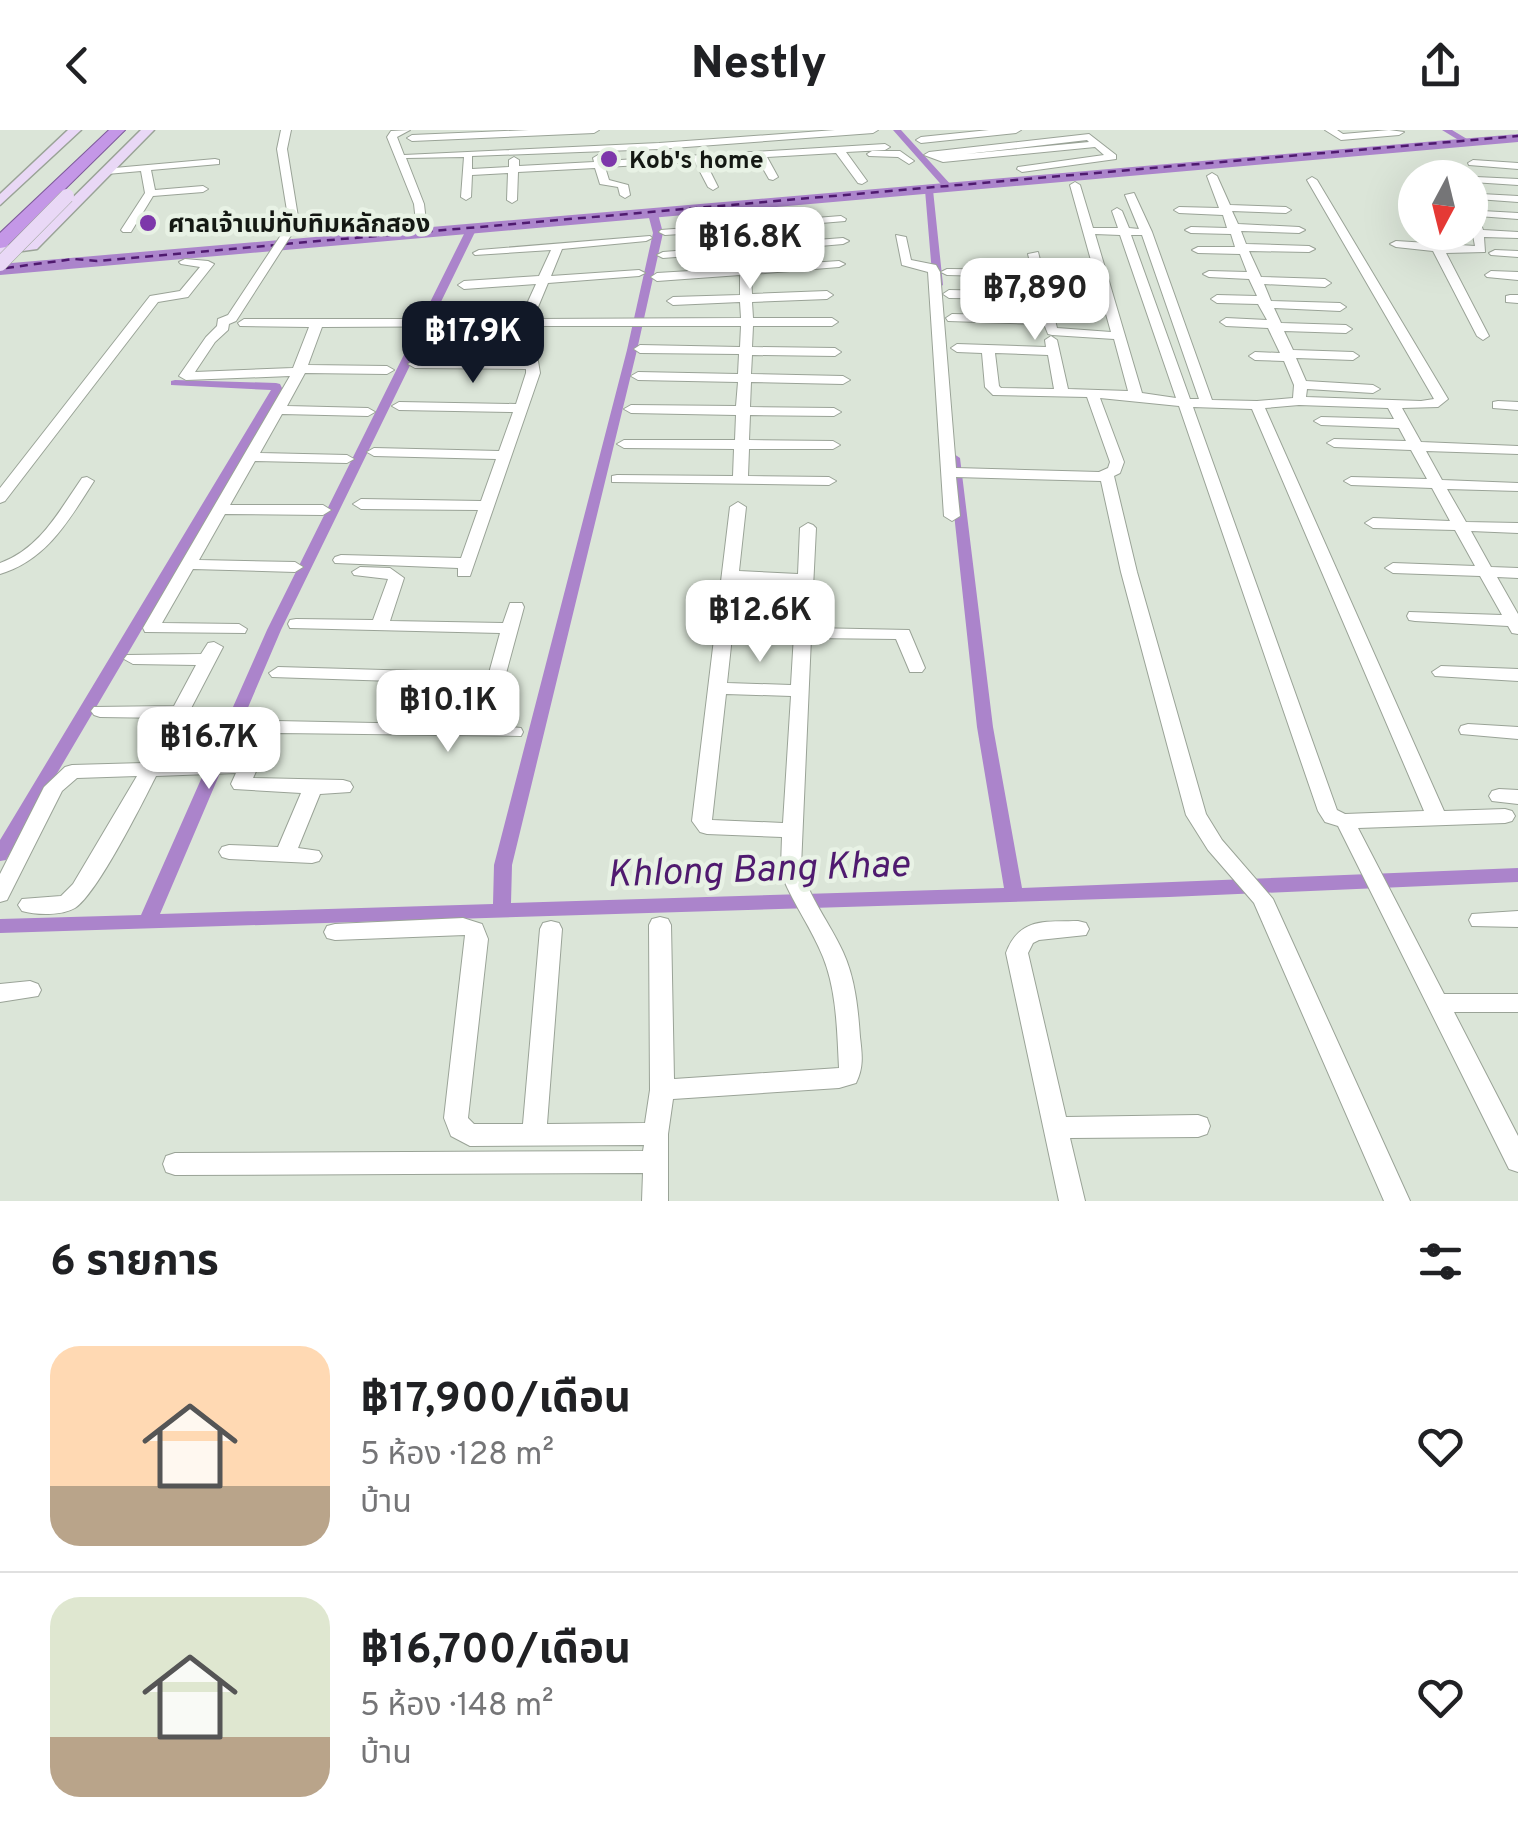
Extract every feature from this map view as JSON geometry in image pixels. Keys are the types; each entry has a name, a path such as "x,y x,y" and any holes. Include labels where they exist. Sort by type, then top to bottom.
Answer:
{"highway":[{"path":"0,218 96,130"},
{"path":"0,247 47,196 118,130"}],"main road":[{"path":"0,187 73,130"},
{"path":"0,201 73,130"},
{"path":"0,264 138,130"},
{"path":"0,247 32,246 148,130"}],"street":[{"path":"286,130 282,149 294,223 234,323 210,340 186,376 386,370"},
{"path":"421,222 419,204 392,137 394,132 591,130"},
{"path":"408,156 597,149 761,134 873,130"},
{"path":"921,140 1016,130"},
{"path":"1330,130 1341,137 1399,132"},
{"path":"844,131 865,153 900,154 908,161"},
{"path":"512,200 516,132"},
{"path":"466,197 472,133"},
{"path":"761,134 774,177"},
{"path":"1092,137 942,158 929,155 1092,137"},
{"path":"1022,169 1112,157 1092,137"},
{"path":"474,172 885,147"},
{"path":"597,149 603,180"},
{"path":"839,150 862,181"},
{"path":"700,161 713,187"},
{"path":"108,171 215,162"},
{"path":"1488,164 1518,166"},
{"path":"127,230 150,193 145,168"},
{"path":"1212,176 1301,385 1299,401"},
{"path":"592,194 594,184 603,180 623,185 626,195"},
{"path":"988,349 994,390 1136,395 1207,404 1438,403 1441,399 1312,180"},
{"path":"1488,181 1518,182"},
{"path":"1075,185 1136,395"},
{"path":"150,193 203,189"},
{"path":"1130,195 1207,404"},
{"path":"1488,197 1518,199"},
{"path":"1178,210 1286,210"},
{"path":"1117,211 1328,811 1332,817 1346,822 1437,818 1507,803"},
{"path":"1488,221 1518,216"},
{"path":"664,232 841,219"},
{"path":"1488,226 1518,235"},
{"path":"740,480 748,322 744,227"},
{"path":"1191,230 1299,230"},
{"path":"1089,231 1146,232"},
{"path":"900,237 906,263 932,268 934,272 952,516"},
{"path":"478,253 646,238"},
{"path":"664,255 843,241"},
{"path":"380,626 395,575 343,566 466,568 533,372 525,322 557,248"},
{"path":"1198,250 1309,249"},
{"path":"1440,250 1483,336"},
{"path":"1495,253 1518,254"},
{"path":"1034,254 1054,333 1119,336"},
{"path":"0,498 154,300 184,294 208,264 185,262"},
{"path":"657,278 840,264"},
{"path":"947,272 1038,274"},
{"path":"464,285 639,273"},
{"path":"1209,274 1325,283"},
{"path":"1491,275 1518,276"},
{"path":"949,294 1044,296"},
{"path":"674,301 827,295"},
{"path":"1217,298 1340,307"},
{"path":"952,318 1049,320"},
{"path":"234,323 832,322"},
{"path":"1226,322 1346,329"},
{"path":"239,628 151,628 300,371 316,325"},
{"path":"956,348 1052,345 1062,393"},
{"path":"640,349 835,352"},
{"path":"1254,356 1353,356"},
{"path":"415,364 532,364"},
{"path":"638,376 843,380"},
{"path":"1301,385 1373,389"},
{"path":"948,472 1104,475 1115,470 1116,462 1092,394"},
{"path":"1257,405 1437,818"},
{"path":"1498,405 1518,406"},
{"path":"399,406 521,408"},
{"path":"1394,407 1516,623"},
{"path":"630,409 834,412"},
{"path":"277,410 368,412"},
{"path":"1321,421 1404,424"},
{"path":"624,444 833,444"},
{"path":"1334,444 1518,450"},
{"path":"374,452 504,455"},
{"path":"249,458 347,460"},
{"path":"1104,475 1187,775 1190,799 1205,832 1257,890 1398,1201"},
{"path":"617,478 829,481"},
{"path":"0,570 28,558 44,545 87,481"},
{"path":"1352,481 1518,487"},
{"path":"361,504 487,506"},
{"path":"738,507 704,825 793,830"},
{"path":"219,509 323,510"},
{"path":"1373,523 1518,528"},
{"path":"662,1090 802,1082 848,1076 852,1068 837,964 816,917 796,887 791,867 808,528"},
{"path":"188,564 295,567"},
{"path":"1393,568 1518,572"},
{"path":"731,576 805,580"},
{"path":"481,731 516,607"},
{"path":"1415,616 1516,623"},
{"path":"296,624 510,628"},
{"path":"802,633 904,634 916,668"},
{"path":"29,906 56,905 76,896 210,653 133,659"},
{"path":"278,672 496,679"},
{"path":"1441,672 1518,675"},
{"path":"717,688 800,691"},
{"path":"100,712 180,712"},
{"path":"343,788 241,784 242,766 262,737 276,727 514,732"},
{"path":"1468,730 1518,733"},
{"path":"0,894 64,776 150,768 242,766"},
{"path":"286,855 314,786"},
{"path":"1346,822 1518,1161"},
{"path":"230,852 312,856"},
{"path":"1480,920 1518,919"},
{"path":"655,1201 656,1134 662,1090 660,925"},
{"path":"336,932 462,926 474,930 477,939 456,1118 460,1128 470,1134 656,1134"},
{"path":"534,1133 551,929"},
{"path":"1072,1201 1017,954 1019,944 1032,932 1078,929"},
{"path":"0,993 30,990"},
{"path":"1436,1003 1518,1003"},
{"path":"1054,1128 1198,1126"},
{"path":"175,1164 655,1162"}],"shaded area":[{"path":"1518,134 1518,142 0,275 0,264"}],"waterway":[{"path":"897,130 949,188"},
{"path":"1446,130 1468,142"},
{"path":"929,190 938,285"},
{"path":"502,911 503,865 658,233 653,214"},
{"path":"147,921 274,630 471,230"},
{"path":"0,855 277,390 276,386 175,383"},
{"path":"954,458 985,727 1014,895"},
{"name":"Khlong Bang Khae","path":"1014,895 1518,875"},
{"name":"Khlong Bang Khae","path":"502,911 1014,895"},
{"name":"Khlong Bang Khae","path":"147,921 502,911"},
{"name":"Khlong Bang Khae","path":"0,926 147,921"}],"ferry route":[{"path":"285,244 1518,136"},
{"path":"6,268 74,259 97,261 277,245"}],"place":[{"name":"Kob's home","path":"609,159"},
{"name":"ศาลเจ้าแม่ทับทิมหลักสอง","path":"148,223"}]}
